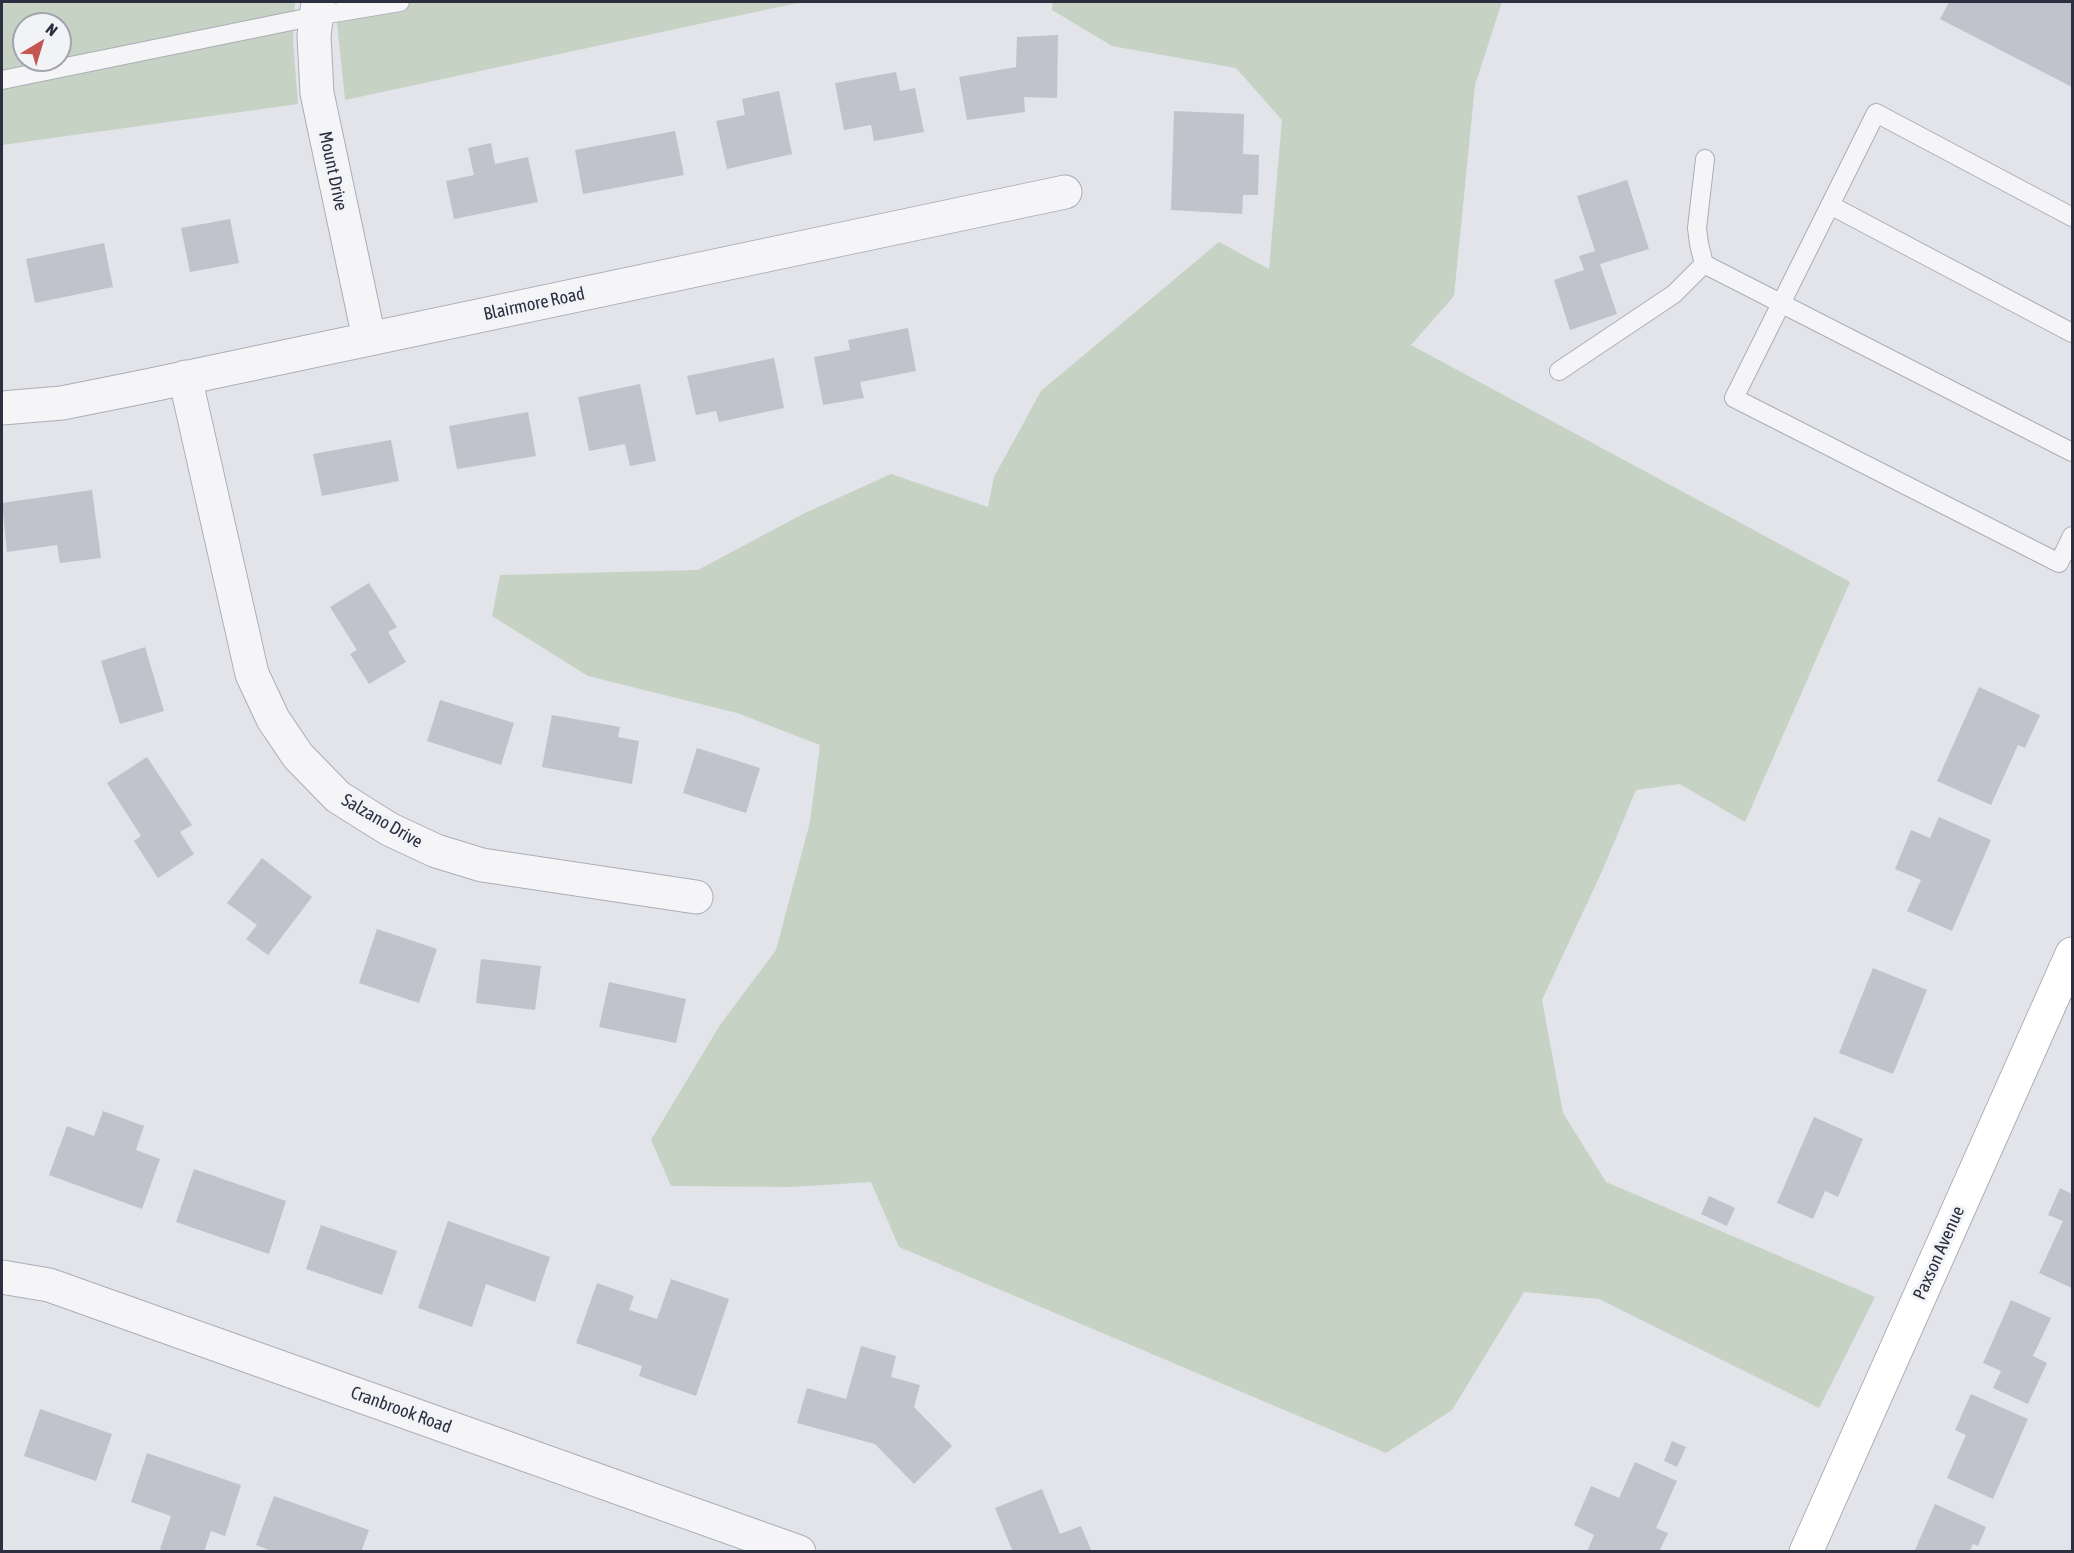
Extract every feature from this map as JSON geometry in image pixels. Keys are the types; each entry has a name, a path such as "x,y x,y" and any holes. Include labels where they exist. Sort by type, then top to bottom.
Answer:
{"street":[{"name":"Mount Drive","path":"317,9 314,36 317,93 369,338"},
{"name":"Blairmore Road","path":"2,408 62,403 1065,192"},
{"name":"Salzano Drive","path":"185,377 252,674 273,719 298,756 338,797 389,829 436,851 482,865 696,897"},
{"name":"Paxson Avenue","path":"1806,1551 2073,954"},
{"name":"Cranbrook Road","path":"2,1277 49,1285 799,1551"}],"lane":[{"path":"2,80 317,9 400,2"},
{"path":"2073,217 1876,113 1734,398 2059,563 2073,536"},
{"path":"1705,159 1696,228 1704,264 2073,452"},
{"path":"1830,205 2073,333"},
{"path":"1559,371 1674,294 1704,264"}],"green space":[{"path":"2,2 295,2 293,39 298,104 2,145"},
{"path":"340,2 802,2 345,100 337,22"},
{"path":"1053,2 1502,2 1475,85 1454,296 1411,345 1850,582 1745,822 1680,784 1636,790 1603,869 1542,1000 1563,1113 1606,1182 1875,1297 1819,1408 1599,1299 1524,1292 1452,1410 1386,1453 899,1247 871,1182 792,1187 671,1186 651,1140 720,1025 776,950 810,822 820,745 737,713 588,676 492,616 500,575 698,570 805,513 891,474 988,507 994,477 1041,391 1219,242 1269,269 1282,120 1236,68 1112,46 1052,10"}],"building":[{"path":"1949,2 2072,2 2072,87 1940,19"},
{"path":"1058,35 1057,98 1024,97 1025,112 967,120 959,77 1016,67 1017,37"},
{"path":"896,72 900,91 915,88 924,132 874,141 871,125 844,130 835,83"},
{"path":"779,91 792,154 727,169 716,121 745,115 742,99"},
{"path":"1174,111 1244,114 1243,154 1259,155 1258,195 1243,195 1242,214 1171,210"},
{"path":"675,131 684,175 583,194 575,150"},
{"path":"491,143 495,164 528,157 538,202 454,219 446,181 474,175 468,148"},
{"path":"1627,180 1649,249 1600,264 1617,314 1570,330 1554,280 1584,270 1579,256 1595,251 1577,196"},
{"path":"230,219 239,263 190,272 181,228"},
{"path":"104,243 113,287 35,303 26,259"},
{"path":"908,328 916,371 860,382 864,398 823,405 814,357 850,350 848,340"},
{"path":"774,358 784,408 719,422 716,411 696,415 687,376"},
{"path":"640,384 656,461 630,466 625,444 589,451 578,397"},
{"path":"528,412 536,456 457,469 449,426"},
{"path":"391,440 399,481 322,496 313,454"},
{"path":"92,490 101,558 60,563 57,545 7,552 2,503"},
{"path":"369,583 397,627 388,632 406,662 369,684 350,654 357,650 330,607"},
{"path":"145,647 164,711 120,724 101,661"},
{"path":"1979,687 2040,715 2025,748 2018,745 1991,805 1937,781"},
{"path":"440,700 514,723 501,765 427,741"},
{"path":"552,715 620,727 618,737 639,741 632,784 542,767"},
{"path":"697,748 760,768 746,813 683,793"},
{"path":"147,757 192,825 180,832 194,854 158,878 134,841 141,836 107,783"},
{"path":"1939,817 1991,840 1952,931 1907,911 1921,880 1895,869 1911,830 1930,838"},
{"path":"262,858 312,897 268,955 246,939 257,925 227,903"},
{"path":"377,929 437,949 419,1003 359,983"},
{"path":"481,959 541,966 535,1010 476,1003"},
{"path":"1873,968 1927,990 1893,1074 1839,1053"},
{"path":"609,982 686,999 676,1043 599,1027"},
{"path":"103,1111 144,1126 136,1150 160,1159 142,1209 49,1175 67,1126 94,1136"},
{"path":"1814,1117 1863,1139 1838,1197 1825,1191 1813,1219 1777,1203"},
{"path":"194,1169 286,1201 269,1254 176,1222"},
{"path":"2060,1188 2072,1194 2072,1288 2039,1273 2063,1221 2048,1215"},
{"path":"1709,1196 1735,1208 1727,1226 1701,1214"},
{"path":"448,1221 550,1257 535,1302 486,1284 472,1327 418,1308"},
{"path":"321,1225 397,1251 382,1295 306,1269"},
{"path":"671,1279 729,1299 696,1396 639,1376 642,1366 576,1343 597,1283 634,1296 629,1310 657,1319"},
{"path":"2011,1300 2051,1318 2033,1356 2047,1363 2028,1404 1993,1388 2001,1371 1983,1363"},
{"path":"861,1346 896,1356 891,1377 920,1385 914,1407 952,1446 914,1484 875,1444 797,1423 807,1388 846,1399"},
{"path":"1971,1394 2028,1419 1993,1499 1947,1478 1966,1435 1955,1430"},
{"path":"40,1409 112,1434 96,1481 24,1456"},
{"path":"1672,1441 1686,1447 1677,1467 1664,1461"},
{"path":"147,1453 241,1485 225,1536 211,1531 204,1552 169,1552 160,1549 171,1516 131,1502"},
{"path":"1635,1462 1677,1481 1656,1528 1668,1533 1659,1552 1587,1552 1594,1535 1574,1525 1591,1486 1619,1498"},
{"path":"1042,1489 1060,1534 1081,1526 1092,1552 1013,1552 995,1508"},
{"path":"274,1496 369,1530 361,1552 274,1552 256,1545"},
{"path":"1935,1504 1986,1527 1978,1546 1973,1544 1969,1552 1914,1552"}]}
